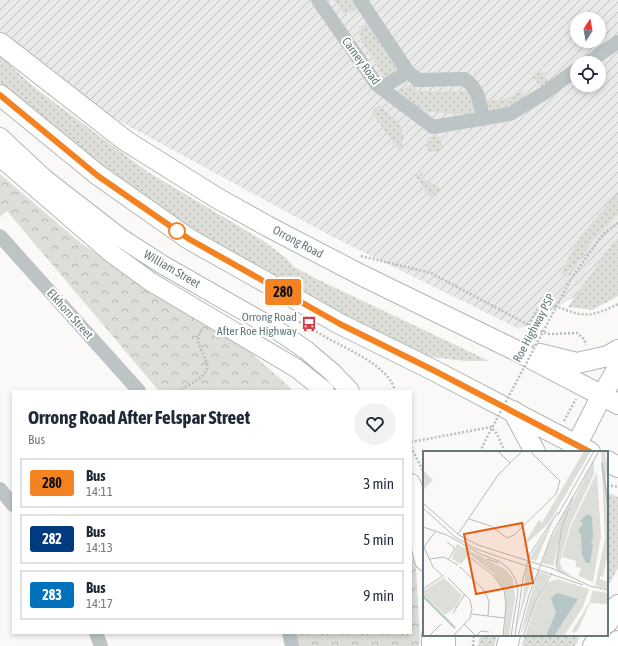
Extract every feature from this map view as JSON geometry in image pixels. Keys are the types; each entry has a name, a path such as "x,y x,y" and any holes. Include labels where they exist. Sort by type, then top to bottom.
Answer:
{"highway":[{"name":"Orrong Road","path":"0,43 126,141 217,198 361,275 511,348 602,395"},
{"path":"0,95 98,176 189,239 340,324 513,412 574,446 618,368"},
{"path":"511,348 577,363 608,356 618,350"},
{"path":"513,412 534,451"},
{"path":"608,462 618,467"},
{"path":"608,621 618,604"},
{"path":"507,646 510,636"},
{"path":"593,646 599,636"},
{"path":"615,646 618,641"}],"main road":[{"name":"William Street","path":"0,137 46,179 121,238 163,265 277,330 306,350 332,372 349,390"},
{"name":"William Street","path":"0,157 111,253 139,273 208,317 296,368 324,390"},
{"path":"412,485 423,510"},
{"path":"412,520 423,557"}],"street":[{"name":"Carney Road","path":"318,0 377,85 433,127 483,119"},
{"path":"360,0 408,72 418,80 464,79 478,94 483,119 510,114 570,74"},
{"path":"597,56 618,42"},
{"path":"381,88 408,72"},
{"name":"Elkhorn Street","path":"0,236 138,390"},
{"path":"0,489 12,503"},
{"path":"96,634 101,646"},
{"path":"289,634 292,646"}],"path":[{"name":"Roe Highway PSP","path":"480,451 571,279 603,234 618,223"},
{"path":"356,254 431,273 549,334 578,334 584,339 594,360"},
{"path":"529,325 538,309 546,306 554,306 574,313 590,314 604,311 618,304"},
{"path":"180,390 205,373 207,361 198,344 199,335 202,328"},
{"path":"574,446 562,425 573,404 602,395"},
{"path":"412,442 491,427 497,434 505,451"},
{"path":"412,450 423,471"},
{"path":"608,485 618,487"},
{"path":"473,646 474,636"}],"shaded area":[{"path":"0,0 618,0 618,268 609,277 519,329 333,237 0,56"}],"green space":[{"path":"334,0 352,0 357,7 351,12 344,13"},
{"path":"368,22 398,68 399,72 386,79 359,35 359,29"},
{"path":"0,56 35,88 148,172 265,242 285,257 294,267 489,361 465,361 432,357 399,346 194,236 79,153 0,83"},
{"path":"540,70 553,85 546,92 532,76"},
{"path":"414,83 417,91 473,91 478,115 429,112 415,107 398,95 401,90"},
{"path":"521,90 526,98 505,108 491,111 486,106 487,100 504,100"},
{"path":"380,106 400,126 403,137 400,152 372,113 375,108"},
{"path":"434,136 440,138 442,144 440,150 434,152 428,150 426,144 428,138"},
{"path":"422,173 425,181 438,186 441,189 430,197 415,175"},
{"path":"0,174 82,244 250,352 293,390 158,390 7,211 0,217"},
{"path":"618,192 618,214 592,242 569,277 561,273 580,237"},
{"path":"618,238 618,296 592,310 568,307 613,242"},
{"path":"608,492 618,497 618,568 608,586"},
{"path":"412,557 416,568 420,638 419,646 292,646 289,634 412,634"},
{"path":"480,636 497,636 494,646 478,646"},
{"path":"524,636 580,636 575,646 522,646"}],"bus line":[{"name":"280","path":"0,95 98,176 189,239 340,324 433,370 588,451"}],"place":[{"name":"Orrong Road After Roe Highway","path":"309,324"}]}
